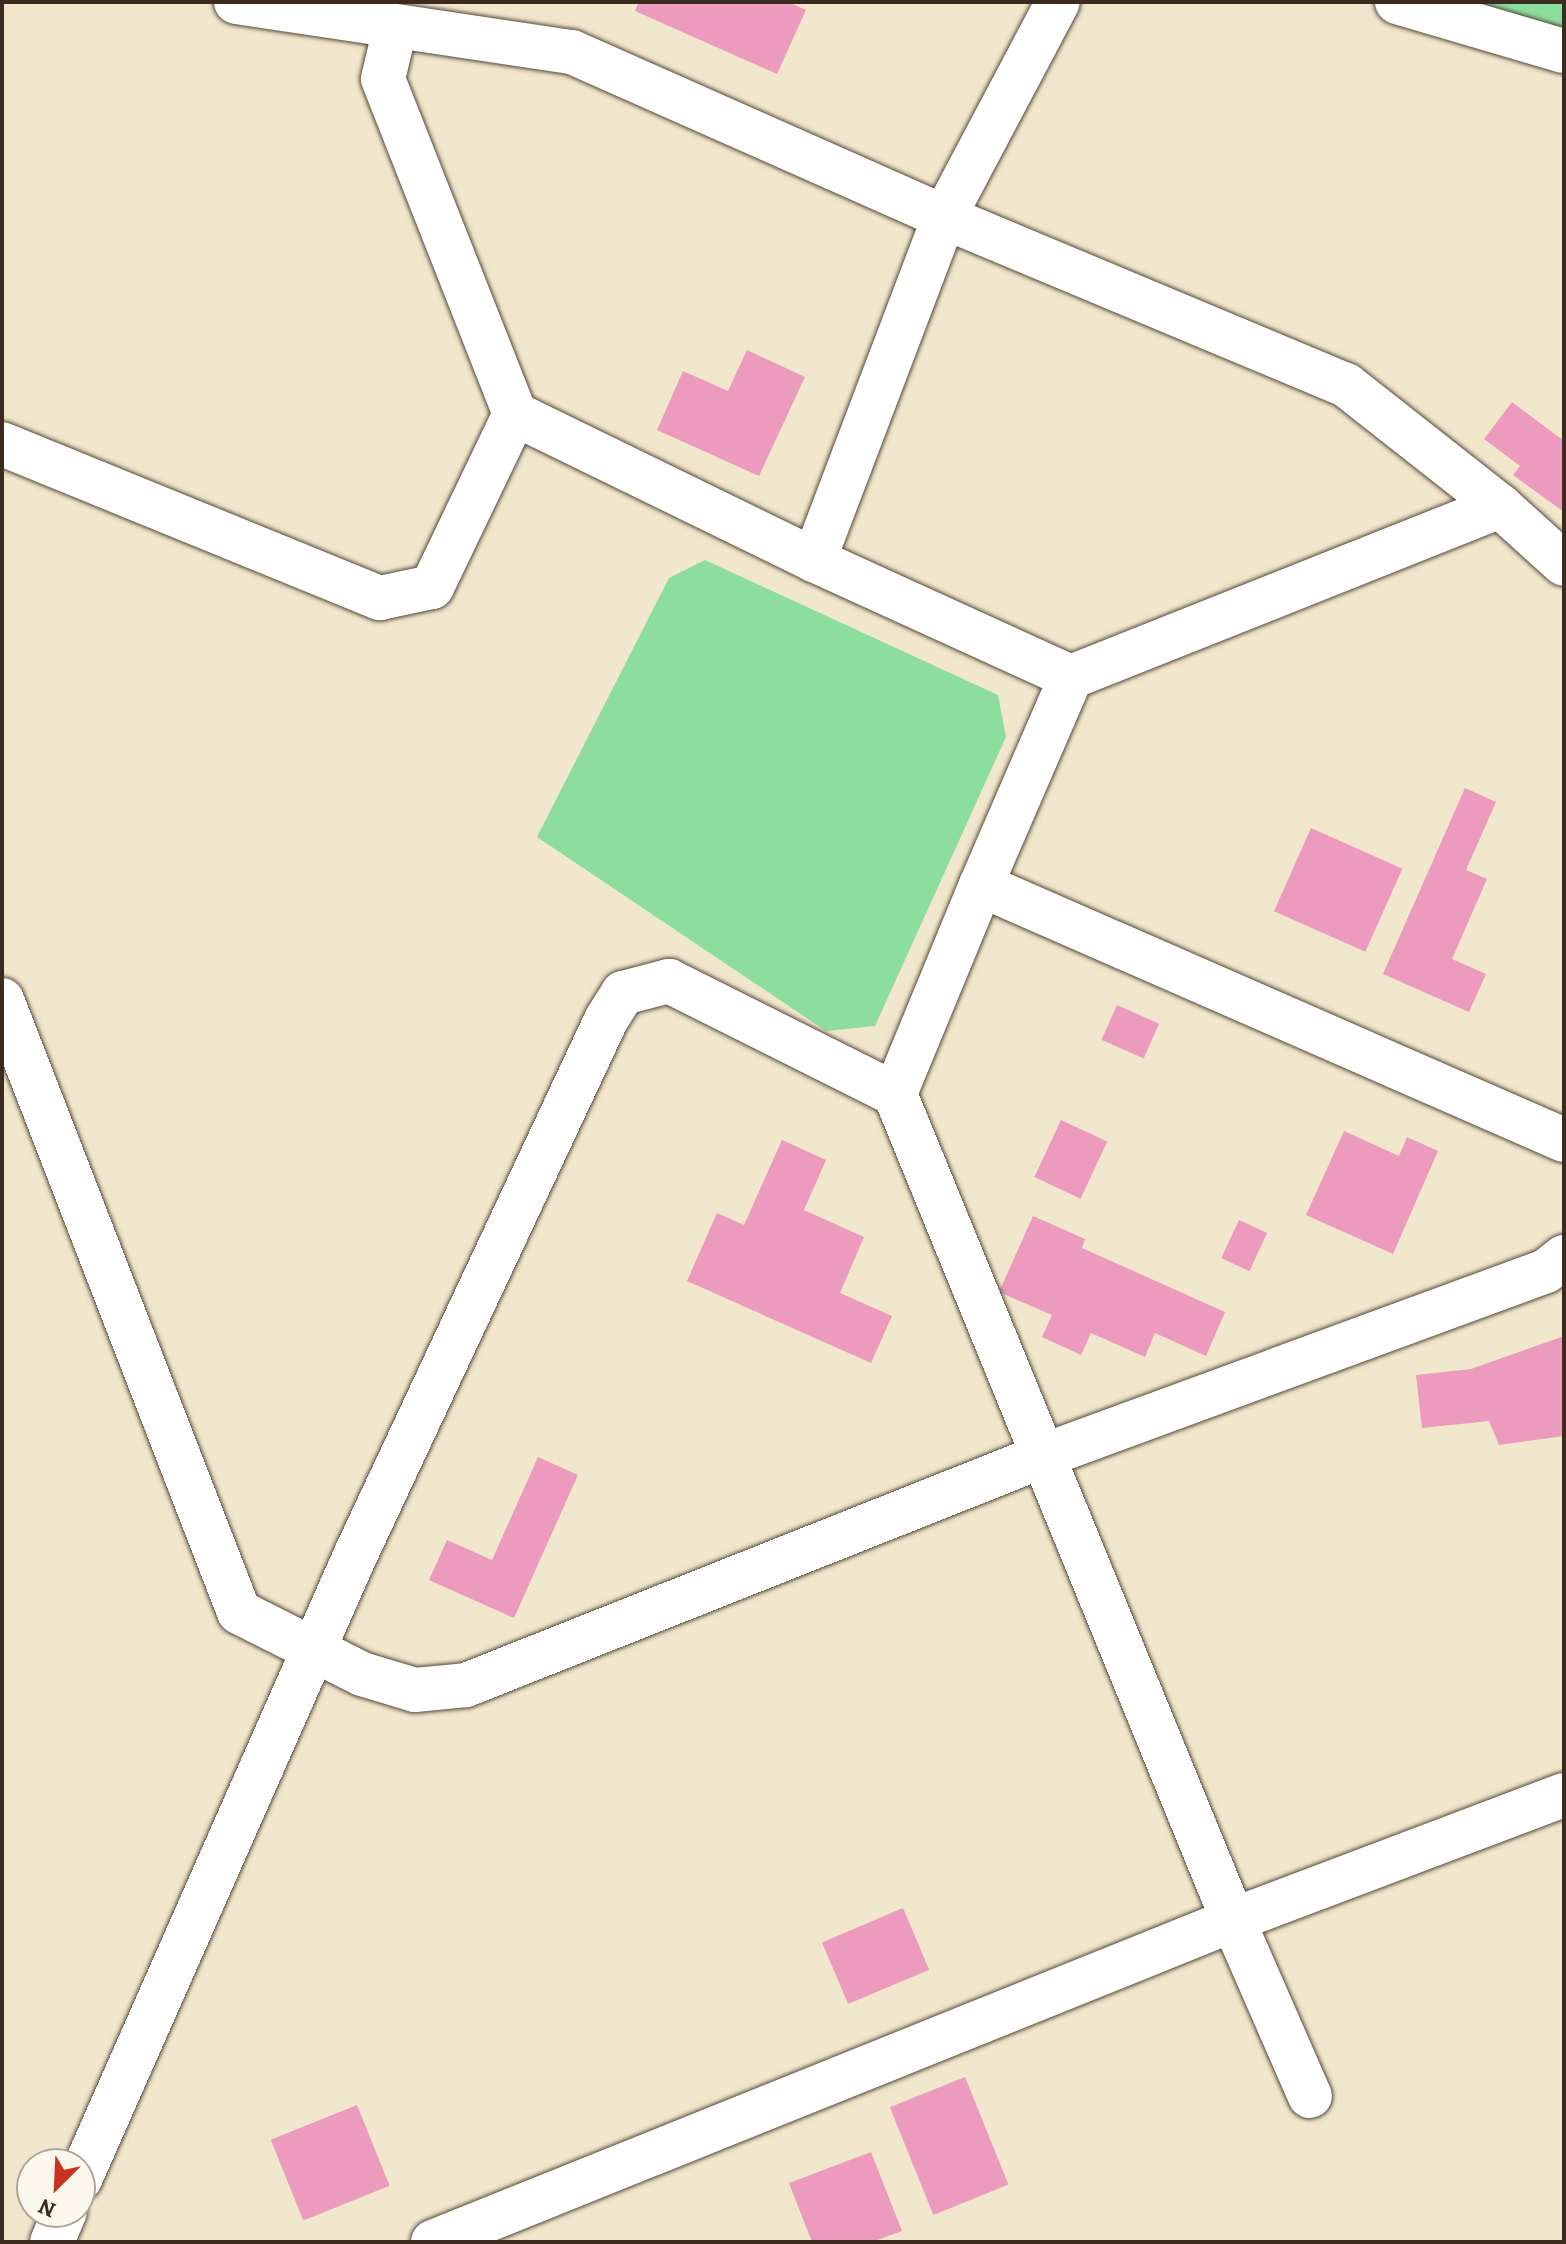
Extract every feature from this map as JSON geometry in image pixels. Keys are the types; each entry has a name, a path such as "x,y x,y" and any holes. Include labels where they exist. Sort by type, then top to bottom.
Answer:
{"street":[{"path":"236,2 572,52 944,217 1346,385 1500,506 1564,564"},
{"path":"814,560 944,217 1058,2"},
{"path":"1397,2 1564,51"},
{"path":"395,28 383,79 515,414 814,560 1071,677"},
{"path":"2,444 380,598 432,587 515,414"},
{"path":"895,1094 1071,677 1500,506"},
{"path":"981,885 1564,1140"},
{"path":"94,2148 315,1647 606,1020 623,993 669,981 895,1094 1040,1457 1233,1920 1310,2096"},
{"path":"2,1000 239,1612 315,1647 362,1674 415,1690 466,1685 1040,1457 1546,1271 1564,1257"},
{"path":"433,2242 1233,1920 1564,1795"}],"green space":[{"path":"1469,2 1564,2 1564,32"},
{"path":"705,560 998,695 1006,737 875,1026 826,1031 537,837 669,578"}],"building":[{"path":"639,2 788,2 806,10 777,74 635,11"},
{"path":"747,350 805,377 759,476 657,430 683,371 728,391"},
{"path":"1512,402 1564,441 1564,512 1513,475 1520,466 1484,439"},
{"path":"1465,788 1496,802 1466,870 1487,879 1452,959 1486,974 1469,1012 1383,974"},
{"path":"1311,828 1402,869 1365,952 1274,911"},
{"path":"1117,1005 1159,1024 1144,1058 1102,1040"},
{"path":"1061,1120 1107,1142 1081,1199 1034,1177"},
{"path":"1344,1131 1399,1156 1407,1137 1438,1151 1393,1254 1306,1215"},
{"path":"782,1140 826,1160 804,1210 864,1237 840,1293 892,1316 871,1363 687,1281 717,1213 744,1225"},
{"path":"1033,1216 1085,1239 1082,1248 1225,1312 1206,1356 1155,1333 1145,1357 1091,1333 1081,1355 1042,1337 1052,1315 999,1292"},
{"path":"1239,1220 1267,1233 1249,1271 1221,1258"},
{"path":"1564,1336 1564,1436 1499,1445 1489,1421 1422,1428 1416,1375 1471,1369"},
{"path":"538,1457 578,1475 514,1618 429,1580 447,1540 492,1560"},
{"path":"903,1908 929,1970 848,2004 822,1942"},
{"path":"965,2077 1008,2185 933,2215 890,2107"},
{"path":"357,2105 390,2186 303,2221 271,2140"},
{"path":"871,2152 902,2231 872,2242 812,2242 789,2183"}]}
